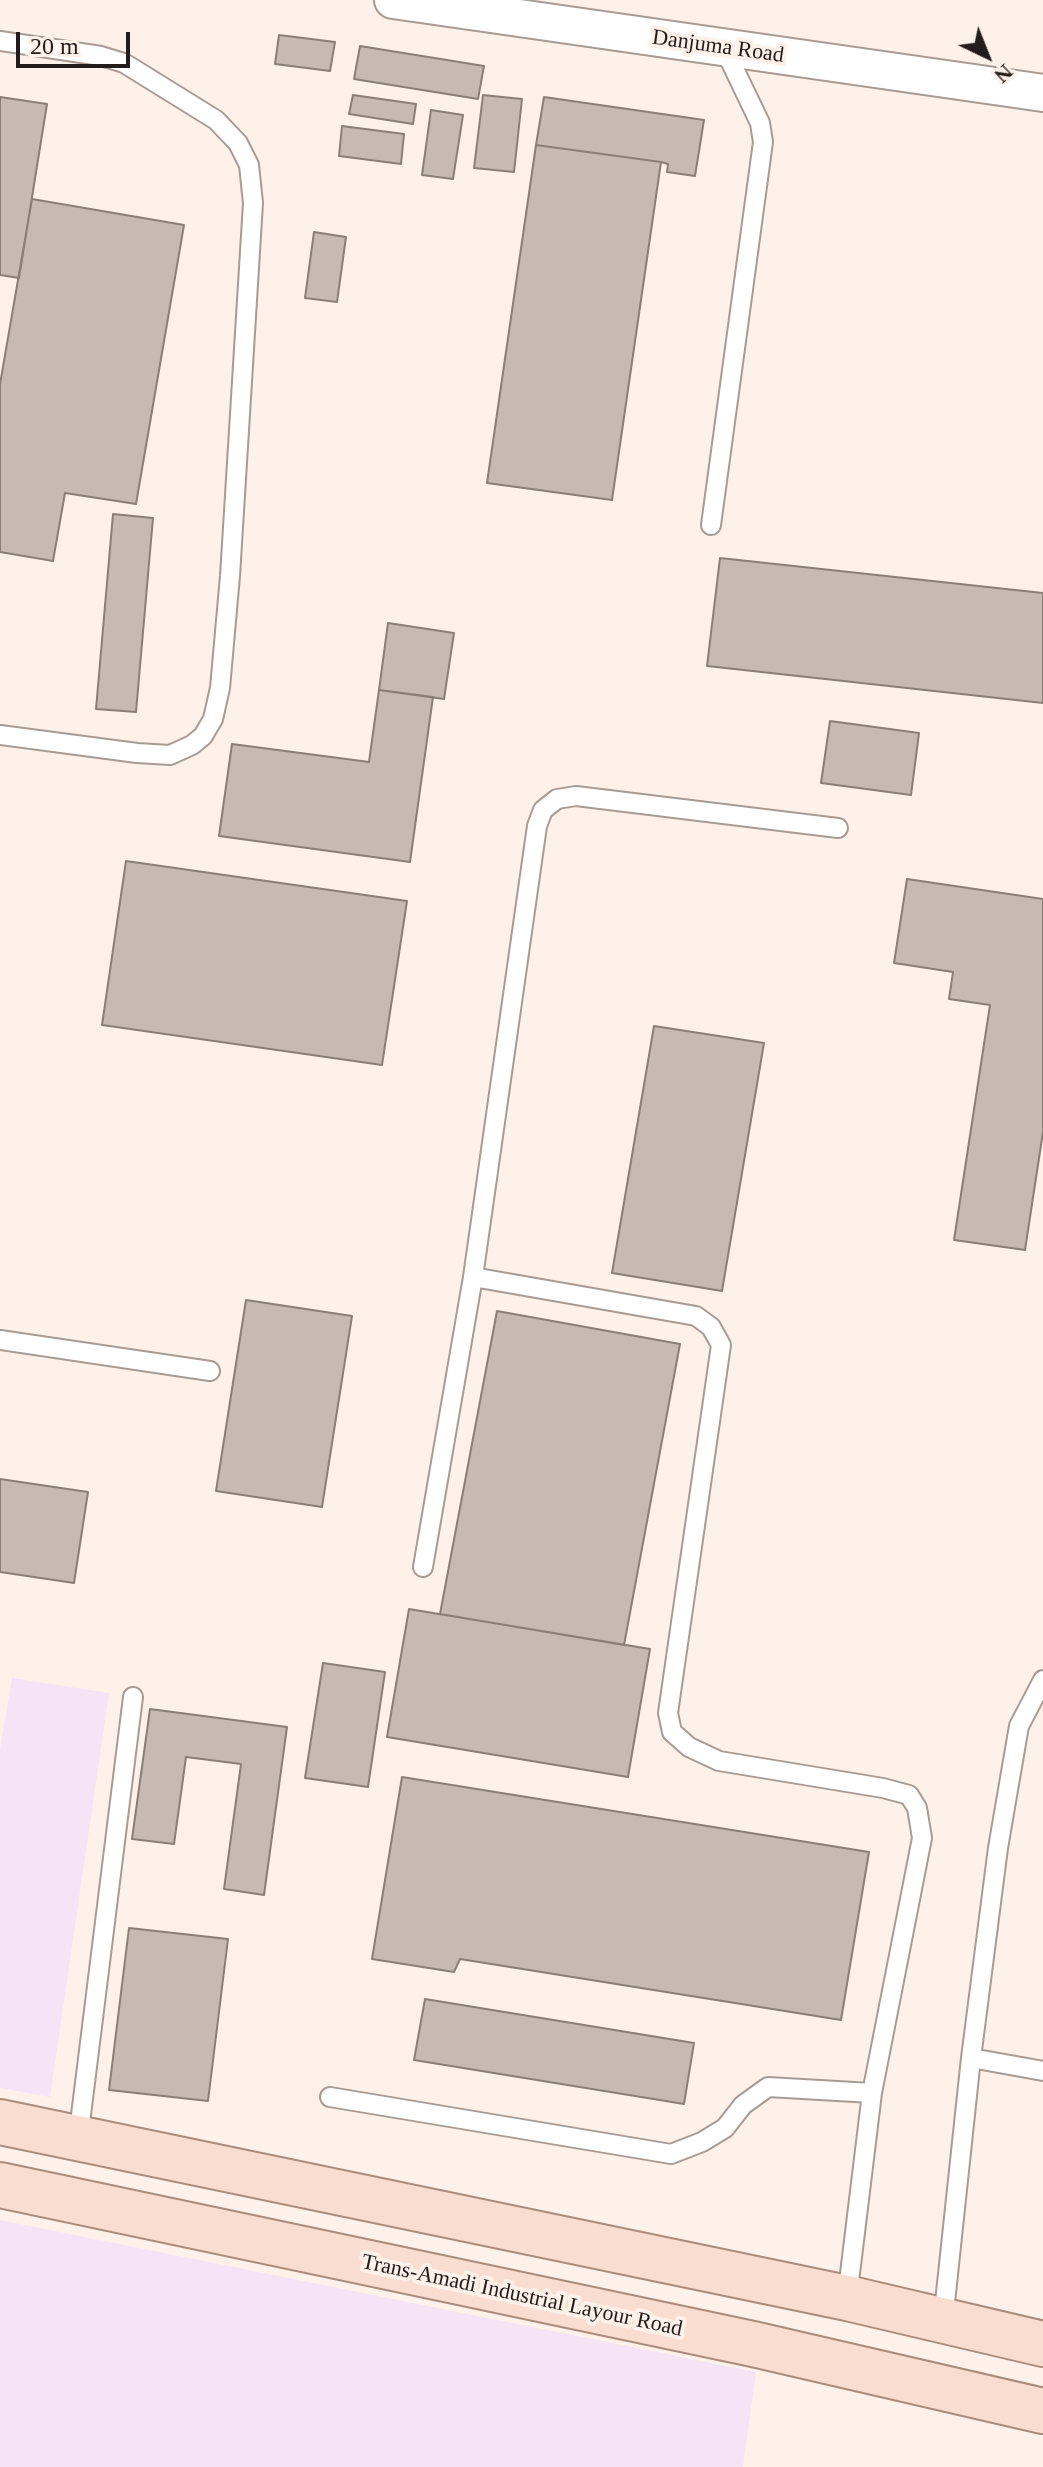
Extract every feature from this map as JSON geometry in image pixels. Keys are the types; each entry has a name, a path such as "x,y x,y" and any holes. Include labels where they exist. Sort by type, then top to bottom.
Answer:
{"main road":[{"path":"0,2122 847,2298 1043,2344"},
{"name":"Trans-Amadi Industrial Layour Road","path":"0,2185 753,2344 1043,2411"}],"street":[{"name":"Danjuma Road","path":"393,0 1043,93"}],"lane":[{"path":"0,41 101,56 124,63 216,120 238,143 249,165 253,203 230,576 220,688 213,719 203,736 170,755 0,735"},
{"path":"711,525 763,142 760,123 724,48"},
{"path":"423,1567 473,1277 537,826 543,810 557,799 576,796 838,828"},
{"path":"473,1277 696,1316 711,1327 721,1345 668,1713 672,1732 689,1747 719,1761 883,1788 909,1795 917,1808 922,1838 872,2093 847,2298"},
{"path":"0,1340 210,1371"},
{"path":"943,2321 971,2058 998,1848 1019,1726 1043,1680"},
{"path":"78,2139 133,1697"},
{"path":"971,2058 1043,2071"},
{"path":"330,2097 671,2154 702,2142 725,2128 743,2105 768,2087 872,2093"}],"shaded area":[{"path":"12,1678 109,1693 50,2097 0,2088 0,1749"},
{"path":"0,2220 756,2372 743,2467 0,2467"}],"building":[{"path":"279,35 335,42 330,71 275,64"},
{"path":"360,46 484,66 478,99 354,79"},
{"path":"353,95 416,104 413,124 349,114"},
{"path":"483,95 522,99 514,172 474,168"},
{"path":"0,97 47,104 19,278 0,275"},
{"path":"544,97 704,120 695,176 667,172 668,164 661,162 536,145"},
{"path":"431,110 463,115 453,179 422,175"},
{"path":"342,126 404,134 401,164 339,156"},
{"path":"536,145 661,162 612,500 487,483"},
{"path":"32,199 184,225 136,504 65,493 53,561 0,552 0,384"},
{"path":"314,232 346,237 337,302 305,298"},
{"path":"113,514 153,518 136,712 96,709"},
{"path":"720,558 1043,593 1043,703 707,666"},
{"path":"388,623 454,633 444,699 379,690"},
{"path":"379,690 433,697 410,862 219,836 232,744 369,762"},
{"path":"830,721 919,733 911,795 821,783"},
{"path":"126,861 407,901 382,1065 102,1025"},
{"path":"907,879 1043,899 1043,1132 1025,1250 954,1240 990,1005 949,999 953,972 894,963"},
{"path":"654,1026 764,1043 722,1291 612,1273"},
{"path":"246,1300 352,1316 322,1507 216,1491"},
{"path":"497,1311 680,1344 624,1645 440,1614"},
{"path":"0,1479 88,1492 74,1583 0,1572"},
{"path":"409,1609 650,1649 628,1777 387,1737"},
{"path":"323,1663 385,1672 368,1787 305,1778"},
{"path":"150,1709 287,1727 264,1895 224,1889 241,1764 186,1757 174,1844 132,1839"},
{"path":"402,1777 869,1852 841,2020 460,1959 454,1972 372,1959"},
{"path":"129,1928 228,1939 208,2101 109,2090"},
{"path":"425,1999 694,2043 684,2104 414,2060"}]}
